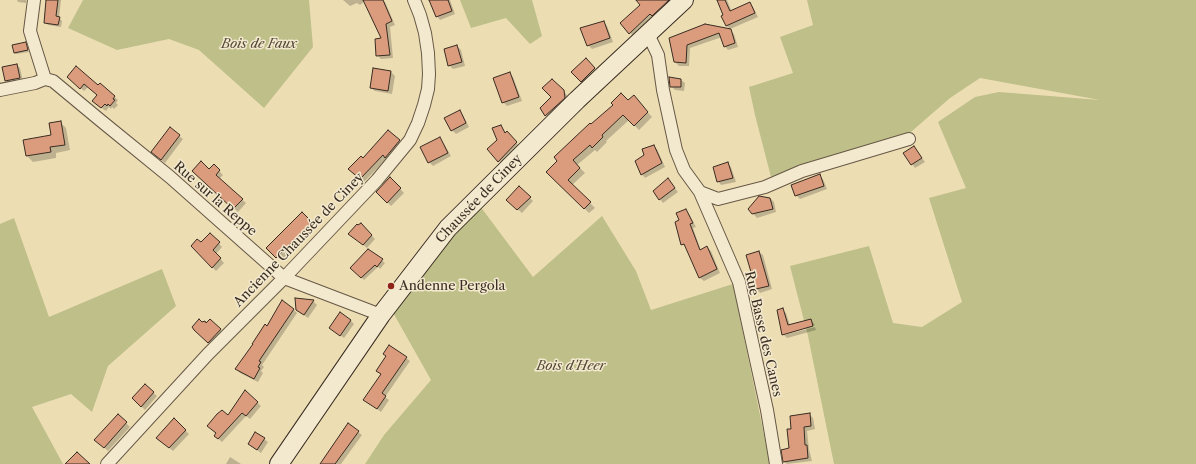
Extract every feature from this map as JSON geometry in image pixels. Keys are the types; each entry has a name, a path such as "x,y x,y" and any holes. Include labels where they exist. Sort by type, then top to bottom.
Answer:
{"main road":[{"name":"Chaussée de Ciney","path":"279,464 381,315 448,228 577,100 684,0"}],"street":[{"path":"0,90 35,83 45,79 30,31 34,0"},
{"name":"Ancienne Chaussée de Ciney","path":"107,464 208,354 284,278 377,180 410,140 424,105 428,89 429,74 425,33 414,0"},
{"name":"Rue Basse des Canes","path":"648,34 658,55 663,90 676,150 684,170 700,192 739,282 767,410 776,464"},
{"name":"Rue sur la Reppe","path":"45,79 53,81 170,177 284,278 381,315"},
{"path":"700,192 718,199 765,187 802,171 909,139"}],"green space":[{"name":"Bois de Faux","path":"83,0 309,0 313,47 264,108 199,50 169,39 117,50 68,28"},
{"path":"460,0 532,0 542,36 530,44 506,18 471,28"},
{"path":"807,0 1196,0 1196,464 834,464 808,336 790,266 869,246 893,323 922,327 962,302 929,198 966,188 938,122 975,97 999,92 1100,100 980,78 950,98 904,138 771,177 749,87 793,73 780,37 813,25"},
{"name":"Bois d'Heer","path":"480,206 533,277 602,216 636,271 651,310 733,284 770,464 365,464 384,435 431,380 391,309"},
{"path":"14,218 49,317 162,269 176,306 108,366 92,412 71,394 32,407 63,464 0,464 0,224"}],"building":[{"path":"46,0 58,0 56,16 60,17 58,25 44,23"},
{"path":"363,0 383,0 392,21 386,24 390,55 376,56 375,39 381,38"},
{"path":"429,0 448,0 452,11 436,17"},
{"path":"636,0 669,0 652,16 650,14 629,34 620,23 640,5"},
{"path":"717,0 725,0 730,11 750,2 755,13 726,26 721,16 723,15"},
{"path":"604,21 610,38 587,46 580,28"},
{"path":"705,24 731,29 735,43 724,47 719,33 687,45 686,63 674,62 669,38"},
{"path":"26,42 28,50 14,53 12,45"},
{"path":"457,45 462,62 448,66 444,49"},
{"path":"586,58 595,68 581,82 571,72"},
{"path":"17,64 20,78 5,81 2,67"},
{"path":"76,66 98,85 100,83 115,96 113,99 115,100 110,106 105,104 101,108 92,101 97,95 84,84 80,89 67,77"},
{"path":"373,68 391,71 388,91 370,88"},
{"path":"510,72 519,97 502,103 493,78"},
{"path":"669,77 681,79 681,87 670,87"},
{"path":"552,79 564,90 565,98 545,116 540,108 551,97 542,88"},
{"path":"621,93 628,100 634,95 648,112 634,126 623,115 602,135 603,137 592,148 590,145 573,160 580,168 568,180 591,202 584,209 546,172 557,161 554,157 590,123 591,124 613,105 611,103"},
{"path":"460,110 466,123 451,131 444,118"},
{"path":"61,121 65,145 50,147 51,152 26,156 23,140 51,135 49,123"},
{"path":"501,125 505,133 507,131 517,142 498,162 487,149 497,140 492,128"},
{"path":"170,127 180,135 161,160 151,152"},
{"path":"388,130 400,140 385,158 383,155 360,179 348,169 361,156 363,158"},
{"path":"440,137 448,153 428,163 420,147"},
{"path":"654,145 662,163 641,175 635,161 644,155 642,149"},
{"path":"914,146 922,158 911,165 903,153"},
{"path":"201,161 209,169 214,164 220,170 216,175 243,199 233,209 192,171"},
{"path":"728,162 733,178 717,182 713,167"},
{"path":"820,174 824,186 795,196 791,185"},
{"path":"390,177 401,188 387,203 376,192"},
{"path":"668,178 675,188 659,200 653,191"},
{"path":"519,186 531,197 517,210 506,200"},
{"path":"759,196 770,198 773,209 752,214 748,209"},
{"path":"686,209 693,223 690,224 700,250 707,246 717,269 699,278 684,244 681,245 675,222 679,220 676,213"},
{"path":"302,212 312,222 276,258 266,248"},
{"path":"361,223 372,235 363,245 348,234 357,224 358,225"},
{"path":"210,233 220,242 213,250 221,258 212,268 191,246 197,239 201,242"},
{"path":"368,249 383,259 377,267 375,265 361,278 350,268"},
{"path":"759,251 769,286 756,289 746,255"},
{"path":"295,298 314,300 304,315 296,310"},
{"path":"282,300 294,309 259,361 261,362 258,367 260,368 254,379 235,369 265,324 267,326"},
{"path":"783,308 788,325 811,319 813,326 782,335 777,310"},
{"path":"340,312 351,320 340,336 329,328"},
{"path":"199,319 202,322 205,321 206,323 210,319 221,329 208,343 192,327"},
{"path":"389,345 407,357 382,393 386,396 377,409 363,400 381,374 376,371 386,356 383,354"},
{"path":"145,384 154,392 141,407 132,398"},
{"path":"245,390 258,402 246,416 242,413 218,439 214,436 216,433 207,426 222,410 228,415"},
{"path":"810,413 811,426 804,427 805,445 807,445 808,458 783,462 781,450 789,448 787,429 791,429 790,416"},
{"path":"118,414 127,422 104,448 94,440"},
{"path":"174,418 186,430 169,448 156,438"},
{"path":"348,423 359,431 335,464 320,464"},
{"path":"255,432 265,438 257,450 248,444"},
{"path":"77,452 90,464 65,464"}],"place":[{"name":"Andenne Pergola","path":"391,286"}]}
